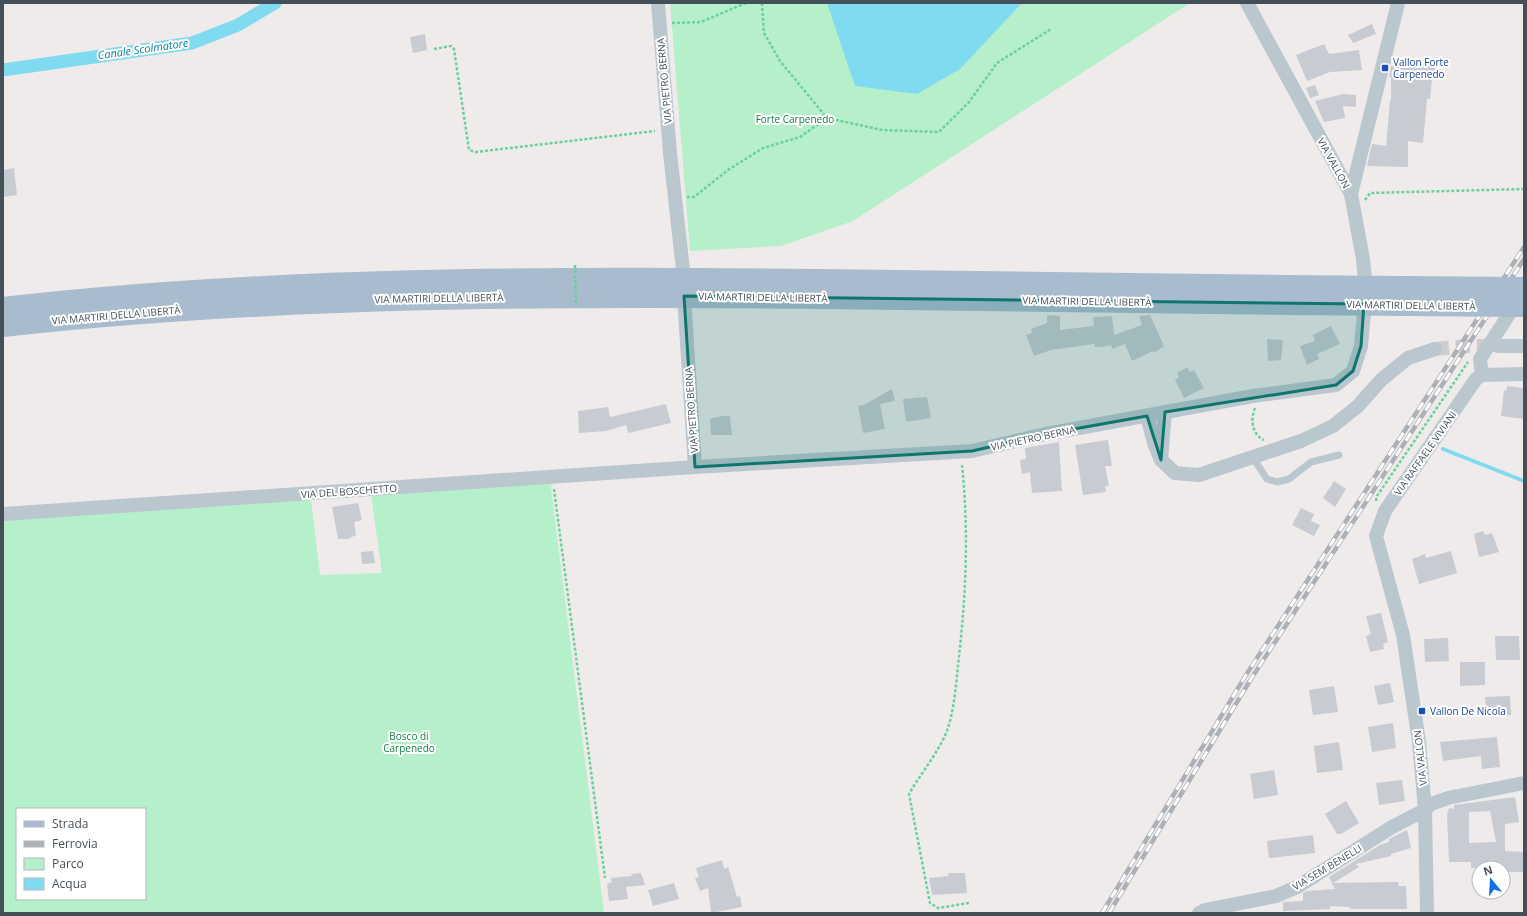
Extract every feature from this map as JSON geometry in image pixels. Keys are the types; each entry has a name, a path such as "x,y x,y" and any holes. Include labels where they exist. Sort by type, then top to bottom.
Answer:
{"main road":[{"name":"VIA MARTIRI DELLA LIBERTÀ","path":"3,308 156,294 350,282 470,279 684,288 1285,295 1524,306"},
{"name":"VIA MARTIRI DELLA LIBERTÀ","path":"3,326 157,312 351,300 684,288"},
{"name":"VIA MARTIRI DELLA LIBERTÀ","path":"1285,295 1524,288"}],"street":[{"name":"VIA PIETRO BERNA","path":"658,3 668,129 684,288 695,467 972,452 1046,434 1165,412 1253,396 1336,385 1353,371 1361,346 1366,292 1363,259 1351,194"},
{"name":"VIA VALLON","path":"1247,3 1351,194"},
{"name":"VIA VALLON","path":"1351,194 1398,3"},
{"path":"1524,292 1480,360 1482,375 1524,374"},
{"path":"1498,346 1524,346"},
{"path":"1147,416 1154,443 1161,460 1175,473 1199,475 1301,441 1333,426 1358,406 1381,380 1408,358 1435,349"},
{"name":"VIA RAFFAELE VIVIANI","path":"1376,536 1385,511 1476,379 1482,375"},
{"path":"1161,460 1165,412"},
{"name":"VIA DEL BOSCHETTO","path":"3,514 695,467"},
{"name":"VIA VALLON","path":"1376,536 1403,635 1419,742 1425,810 1427,913"},
{"name":"VIA SEM BENELLI","path":"1199,913 1205,910 1276,896 1297,887 1392,827 1425,810 1431,804 1448,798 1524,783"}],"lane":[{"path":"1253,458 1267,479 1277,482 1289,479 1311,462 1339,455"}],"path":[{"path":"660,24 701,22 746,3"},
{"path":"762,3 764,33 780,61 827,118 882,130 938,132 968,102 997,63 1051,29"},
{"path":"434,49 451,46 454,49 470,150 476,152 668,129"},
{"path":"675,197 694,197 728,170 763,148 800,137 827,118"},
{"path":"1365,206 1365,199 1370,193 1524,189"},
{"path":"575,266 576,306"},
{"path":"1260,405 1255,408 1252,415 1255,431 1262,440 1270,440"},
{"path":"961,452 965,493 967,567 963,628 955,691 947,731 909,794 930,904 938,908 969,903"},
{"path":"558,477 554,492 605,878"}],"highlighted area":[{"path":"684,296 1364,304 1361,346 1353,371 1336,385 1165,412 1161,460 1147,416 1046,434 972,451 695,467"}],"green space":[{"name":"Forte Carpenedo","path":"670,3 1190,3 853,221 781,246 690,251"},
{"name":"Bosco di Carpenedo","path":"554,481 551,487 604,913 3,913 3,518 311,498 320,575 382,573 371,494"}],"water":[{"path":"827,3 1022,3 960,69 917,94 855,86"}],"building":[{"path":"1372,24 1376,34 1353,43 1348,35"},
{"path":"425,34 427,50 413,53 410,37"},
{"path":"1324,44 1329,54 1359,50 1362,70 1330,72 1307,81 1296,55"},
{"path":"1436,63 1437,79 1432,78 1430,99 1427,99 1423,143 1408,141 1408,167 1367,166 1372,144 1386,146 1391,100 1391,77 1389,77 1391,66 1420,66 1420,64"},
{"path":"1315,85 1319,95 1310,98 1306,88"},
{"path":"1343,94 1356,95 1356,107 1343,106 1345,118 1324,122 1315,101"},
{"path":"14,168 17,195 3,197 3,170"},
{"path":"1047,315 1060,316 1060,330 1094,326 1093,317 1112,316 1114,335 1142,325 1139,316 1150,315 1164,346 1154,353 1153,351 1132,361 1125,344 1112,349 1111,345 1095,347 1094,344 1051,350 1034,356 1026,335 1032,333 1031,329 1047,323"},
{"path":"1331,326 1340,344 1317,354 1319,359 1307,365 1300,346 1315,341 1313,335"},
{"path":"1267,339 1283,340 1281,360 1268,361"},
{"path":"1187,367 1190,372 1194,370 1204,388 1184,398 1175,380 1179,377 1177,373"},
{"path":"1507,386 1524,388 1524,419 1501,416 1504,390 1506,391"},
{"path":"892,389 895,401 880,404 885,429 863,433 858,406 864,405"},
{"path":"927,397 931,418 906,422 903,399"},
{"path":"666,404 671,423 628,433 626,425 606,431 579,433 578,411 608,407 610,417"},
{"path":"730,416 732,435 711,435 710,419"},
{"path":"1108,440 1112,466 1105,466 1109,486 1105,486 1106,492 1083,495 1075,445"},
{"path":"1059,442 1062,491 1032,493 1030,472 1022,474 1020,460 1026,459 1025,448"},
{"path":"1334,481 1346,489 1335,507 1323,498"},
{"path":"358,503 362,520 354,522 356,535 348,539 338,539 332,507"},
{"path":"1301,508 1314,514 1311,521 1320,525 1314,536 1292,525"},
{"path":"1483,531 1485,535 1492,533 1499,552 1479,557 1474,534"},
{"path":"373,551 375,563 362,564 361,552"},
{"path":"1451,551 1457,573 1419,584 1412,559 1425,554 1426,558"},
{"path":"1381,613 1388,642 1383,644 1384,649 1370,652 1366,636 1371,634 1366,616"},
{"path":"1495,636 1519,636 1520,660 1496,660"},
{"path":"1448,638 1449,661 1425,662 1424,639"},
{"path":"1460,662 1485,662 1485,685 1460,686"},
{"path":"1390,683 1394,702 1378,705 1374,686"},
{"path":"1334,686 1338,712 1313,715 1309,690"},
{"path":"1510,696 1511,715 1487,717 1485,697"},
{"path":"1393,723 1396,748 1372,752 1368,727"},
{"path":"1497,737 1500,767 1482,769 1481,756 1443,761 1440,742"},
{"path":"1339,742 1343,770 1317,773 1314,746"},
{"path":"1274,770 1278,795 1254,799 1250,774"},
{"path":"1402,780 1405,801 1379,805 1376,783"},
{"path":"1515,797 1519,822 1505,824 1505,851 1524,852 1524,872 1511,872 1511,860 1471,860 1471,862 1449,862 1447,815 1449,808 1454,809 1454,805","holes":["1490,811 1496,842 1469,843 1469,812"]},
{"path":"1346,801 1359,823 1341,834 1337,834 1325,814"},
{"path":"1407,830 1411,848 1391,854 1391,856 1356,864 1359,867 1333,883 1398,882 1399,886 1406,886 1407,909 1350,909 1350,907 1330,906 1330,909 1283,911 1283,902 1303,901 1303,893 1307,891 1335,889 1329,877 1380,845 1389,842 1389,839"},
{"path":"1313,835 1315,853 1269,858 1267,841"},
{"path":"722,860 724,869 728,867 737,897 740,896 742,907 711,913 708,888 700,891 695,878 699,877 696,868"},
{"path":"641,873 645,885 626,887 628,899 609,901 607,884 612,882 611,878 632,876 631,874"},
{"path":"948,873 965,873 967,893 932,895 929,878 949,876"},
{"path":"674,883 679,899 653,906 648,890"}],"waterway":[{"name":"Canale Scolmatore","path":"3,70 192,43 238,25 275,3"},
{"path":"1443,449 1524,481"}],"tunnel":[{"path":"1435,349 1467,346 1498,346"}],"railway":[{"path":"1102,913 1246,675 1524,247"},
{"path":"1109,913 1251,679 1524,259"}],"place":[{"name":"Vallon Forte Carpenedo","path":"1385,68"},
{"name":"Vallon De Nicola","path":"1422,711"}]}
